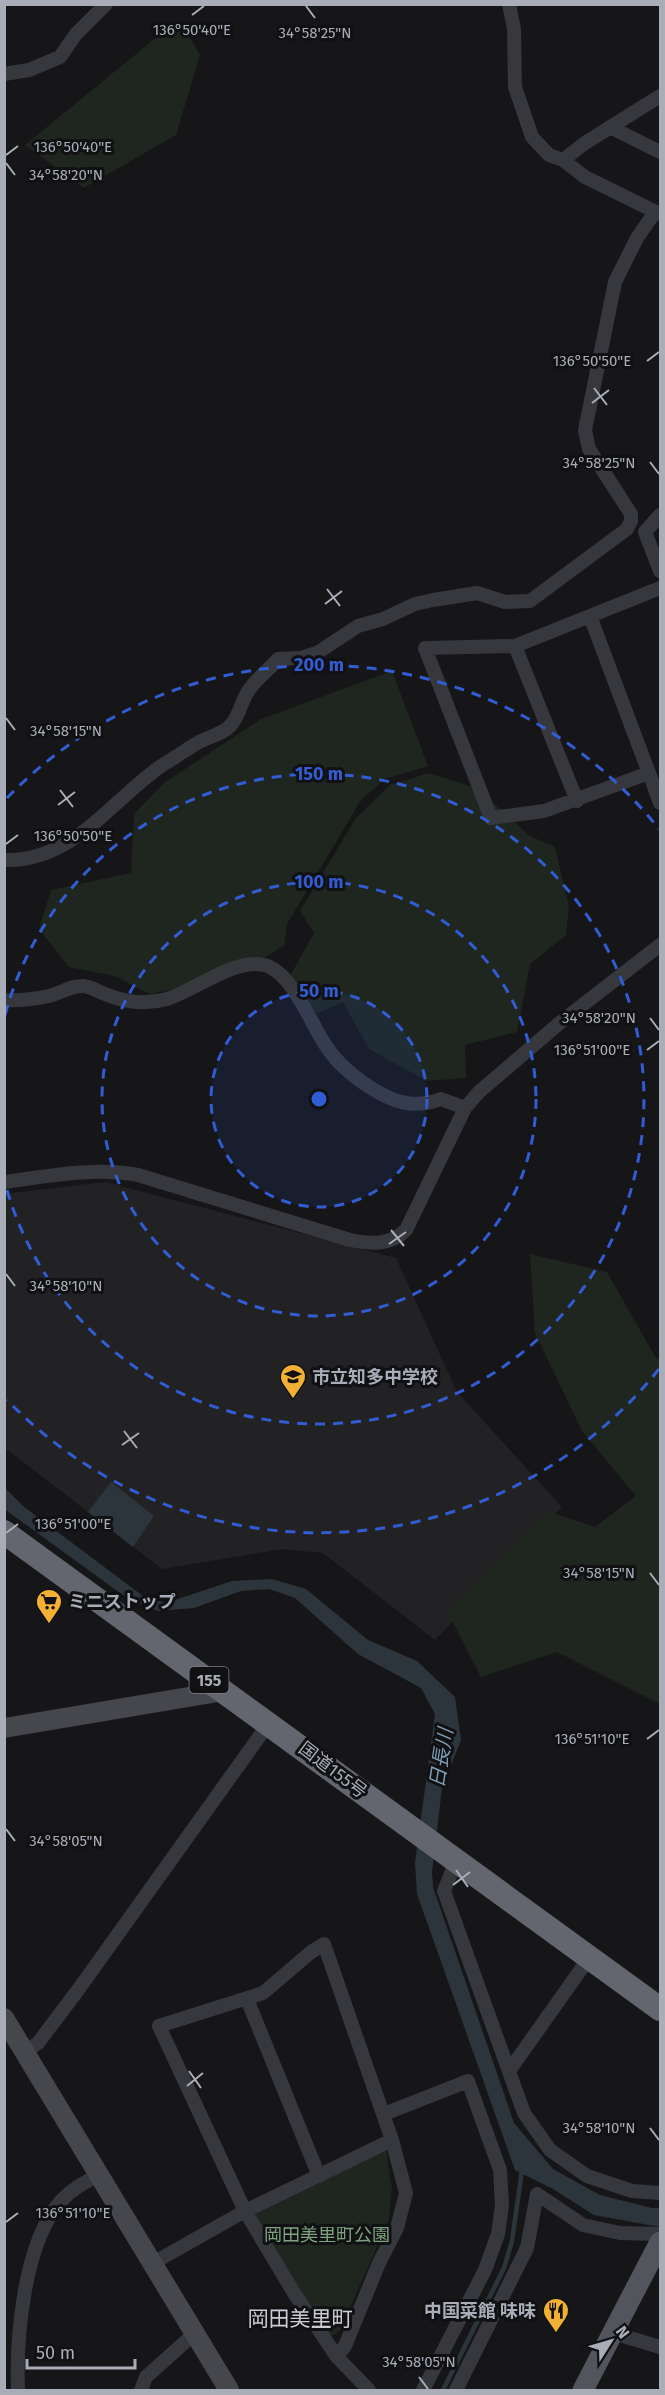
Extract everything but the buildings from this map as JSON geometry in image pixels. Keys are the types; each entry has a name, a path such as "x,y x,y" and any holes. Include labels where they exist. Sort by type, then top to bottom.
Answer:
{"highway":[{"name":"国道155号","path":"4,1532 660,2009"}],"main road":[{"path":"583,2391 660,2242"}],"street":[{"path":"4,74 29,70 60,57 76,34 106,4"},
{"path":"4,860 18,861 40,857 84,832 107,814 142,780 202,740 216,736 230,726 248,691 278,659 301,658 317,653 358,626 383,619 415,604 477,592 505,602 530,601 627,529 631,521 631,514 590,449 585,430 615,282 637,238 658,213 585,177 563,160 549,155 532,137 515,87 514,29 509,4"},
{"path":"563,160 660,96"},
{"path":"610,127 660,152"},
{"path":"660,514 645,532 660,571"},
{"path":"649,773 577,801 544,811 491,818 425,648 515,646 660,588"},
{"path":"590,616 660,803"},
{"path":"515,646 577,801"},
{"path":"4,1182 86,1171 112,1170 138,1174 350,1240 366,1243 389,1241 399,1237 406,1230 465,1108 479,1092 562,1021 660,945"},
{"path":"4,1000 19,1001 51,996 74,987 85,986 123,1002 143,1003 166,999 193,989 241,965 257,963 270,967 287,982 326,1047 357,1079 396,1102 429,1103 441,1098 465,1108"},
{"path":"4,1728 224,1691"},
{"path":"25,2052 38,2043 78,1990 269,1723"},
{"path":"456,1861 444,1891 525,2113 550,2150 587,2176 632,2191 660,2193"},
{"path":"337,2357 345,2346 379,2263 397,2228 406,2193 384,2114 324,1944 311,1952 263,1993 159,2026 245,2211 294,2294 337,2357 369,2391"},
{"path":"509,2071 590,1958"},
{"path":"247,1999 319,2176"},
{"path":"4,2018 229,2391"},
{"path":"384,2114 468,2081 500,2170 502,2205 498,2234 485,2271 423,2391"},
{"path":"153,2263 245,2211 392,2140"},
{"path":"18,2391 26,2289 39,2238 61,2201 83,2183 99,2175"},
{"path":"456,2391 527,2248 537,2194 583,2225 620,2233 660,2234"},
{"path":"613,2333 660,2348"},
{"path":"141,2391 146,2377 194,2334"}],"shaded area":[{"path":"105,1182 396,1258 457,1392 562,1507 435,1640 323,1553 283,1549 162,1569 5,1448 4,1194"}],"green space":[{"path":"183,26 200,55 176,135 84,188 25,145 158,36"},
{"path":"392,671 428,766 385,779 361,800 287,924 284,946 256,962 208,982 150,994 115,976 69,967 39,929 51,890 131,873 134,814 164,783 261,719"},
{"path":"429,773 476,788 530,836 555,847 569,907 566,935 530,964 517,1032 465,1045 466,1078 427,1081 369,1049 343,1002 316,1014 290,976 314,933 300,911 356,818 390,785"},
{"path":"530,1254 607,1272 656,1358 660,1359 660,1704 557,1652 481,1677 447,1611 547,1511 595,1527 636,1496 582,1431 535,1333"},
{"name":"岡田美里町公園","path":"386,2148 392,2189 389,2220 340,2330 333,2336 323,2330 254,2213"}],"water":[{"path":"111,1482 154,1516 133,1547 88,1512"},
{"name":"日長川","path":"4,1487 23,1506 143,1596 166,1603 232,1581 272,1579 306,1589 368,1640 417,1661 455,1697 461,1740 442,1788 432,1872 433,1887 514,2123 553,2169 600,2195 660,2208 660,2227 594,2215 553,2189 515,2170 417,1894 415,1863 435,1714 421,1688 358,1654 295,1598 269,1589 241,1591 194,1608 158,1611 127,1598 7,1511"}],"waterway":[{"path":"443,2390 504,2268 512,2241 522,2170"}],"place":[{"name":"市立知多中学校","path":"293,1400"},
{"name":"ミニストップ","path":"49,1625"},
{"name":"中国菜館 味味","path":"556,2334"}],"district":[{"name":"岡田美里町","path":"300,2319"}]}
